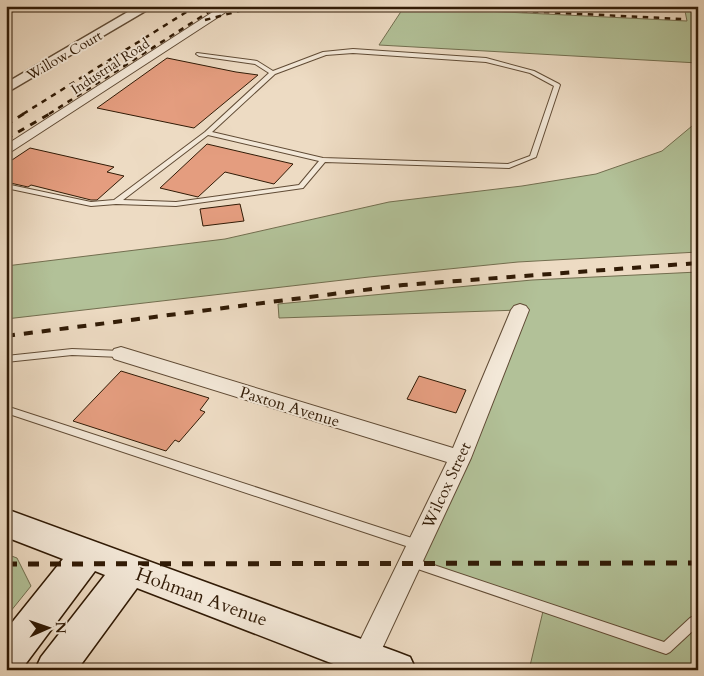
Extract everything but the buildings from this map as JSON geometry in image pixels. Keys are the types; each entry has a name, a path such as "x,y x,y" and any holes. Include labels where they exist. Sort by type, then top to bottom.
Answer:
{"main road":[{"name":"Hohman Avenue","path":"6,523 397,670"},
{"path":"6,659 88,554"},
{"path":"54,670 130,570"}],"street":[{"path":"6,11 17,6"},
{"name":"Willow Court","path":"6,89 148,6"},
{"name":"Industrial Road","path":"6,151 230,6"},
{"name":"Wilcox Street","path":"365,657 460,458 520,310"},
{"name":"Paxton Avenue","path":"121,354 460,458"}],"lane":[{"path":"116,202 207,133 273,73 325,53 353,51 486,60 532,72 557,85 532,157 509,166 323,160 207,133"},
{"path":"199,54 257,63 273,73"},
{"path":"6,186 91,204 116,202 176,204 301,187 323,160"},
{"path":"6,359 72,352 121,354"},
{"path":"6,409 414,553 666,648 694,622"}],"green space":[{"path":"684,6 698,6 698,63 379,45 404,7 687,21"},
{"path":"698,121 698,252 518,262 369,277 6,319 6,266 225,239 389,202 522,186 596,174 662,151"},
{"path":"698,272 698,670 529,670 544,607 410,562 520,310 279,318 278,304 532,280"},
{"path":"6,554 17,558 31,586 6,617"}],"railway":[{"path":"23,114 196,6"},
{"path":"49,114 218,6"},
{"path":"205,20 258,6"},
{"path":"423,6 682,19"},
{"path":"6,125 25,113"},
{"path":"6,139 51,113"},
{"path":"6,336 403,285 698,263"},
{"path":"6,564 698,563"}]}
